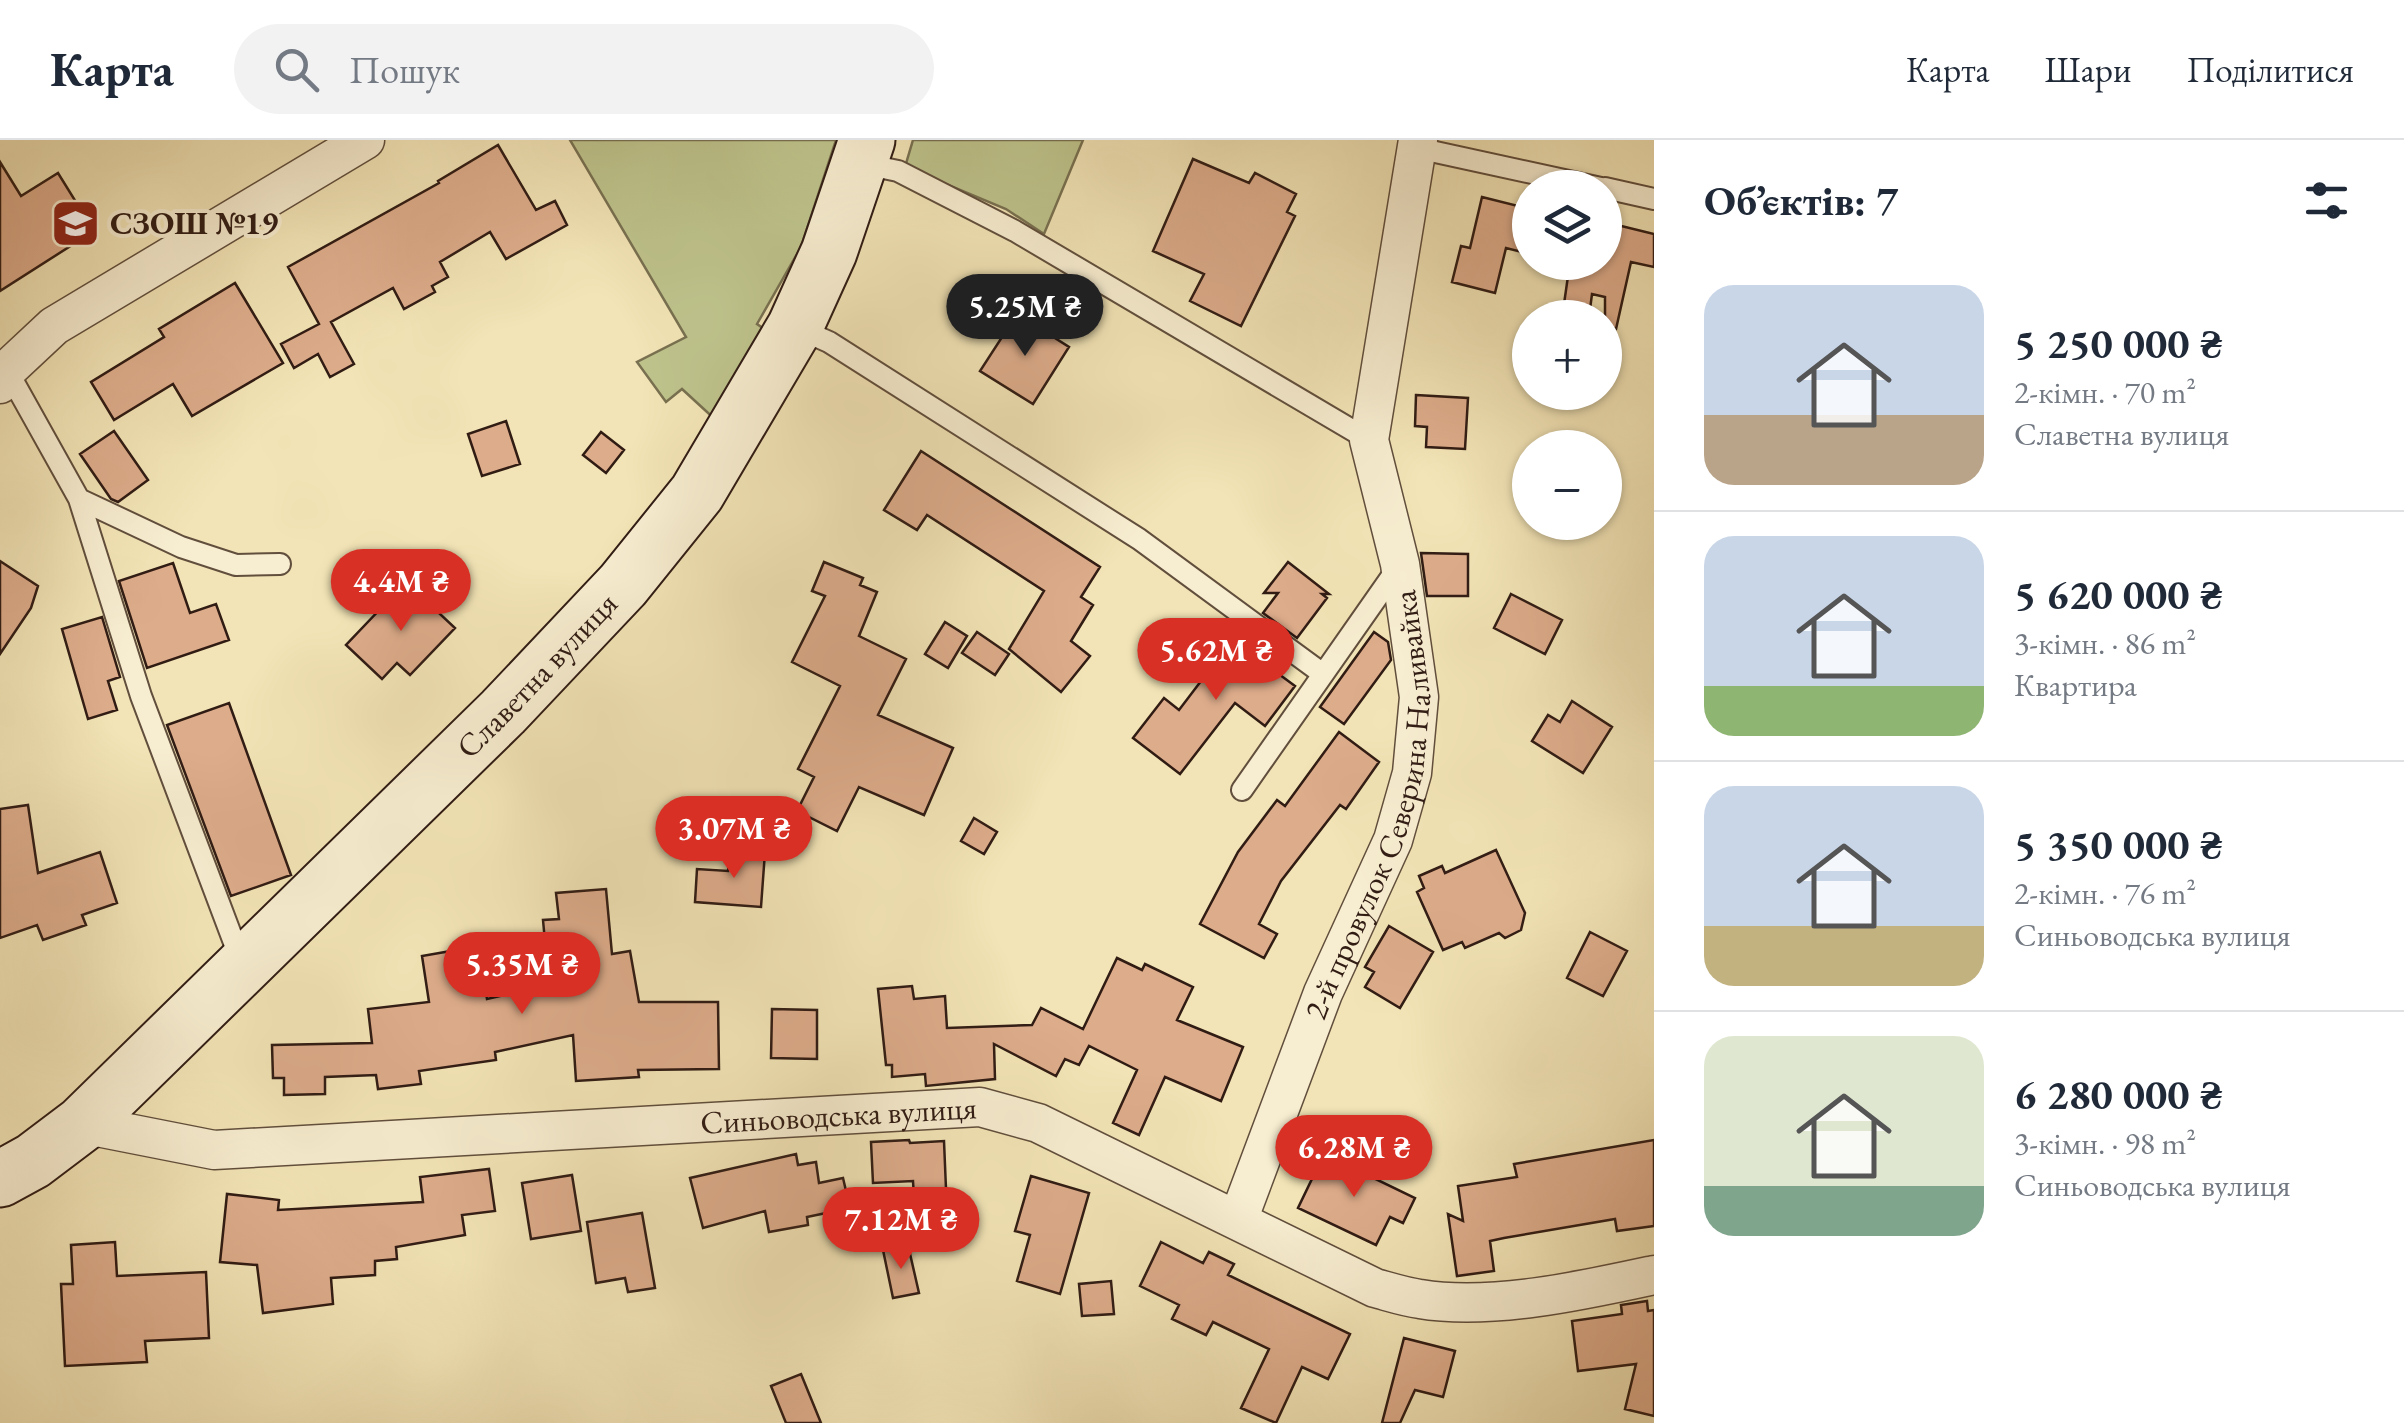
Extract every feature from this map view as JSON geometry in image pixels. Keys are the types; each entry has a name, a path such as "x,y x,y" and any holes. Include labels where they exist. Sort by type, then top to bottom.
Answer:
{"main road":[{"name":"Славетна вулиця","path":"82,1124 503,712 624,585 697,494 795,327 830,252 864,152"},
{"path":"0,1179 33,1162 82,1124"}],"street":[{"path":"2,371 54,326 365,140"},
{"name":"2-й провулок Северина Наливайка","path":"1238,1220 1322,993 1394,840 1412,773 1419,697 1400,564 1370,440 1418,144"},
{"name":"Синьоводська вулиця","path":"82,1124 214,1150 980,1106 1038,1123 1374,1288 1422,1300 1468,1302 1573,1292 1654,1275"}],"lane":[{"path":"1418,144 1527,170"},
{"path":"864,152 1015,231 1370,440"},
{"path":"1622,192 1654,199"},
{"path":"795,327 829,342 1139,539 1324,674"},
{"path":"2,371 80,499 141,696 244,968"},
{"path":"80,499 181,547 236,565 280,564"},
{"path":"1242,790 1400,564"}],"green space":[{"path":"570,140 836,140 801,247 757,324 773,335 719,423 682,389 666,402 637,362 686,337"},
{"path":"913,140 1083,140 1044,234 1006,209 905,167"}],"building":[{"path":"498,145 536,210 555,201 567,225 506,259 490,232 440,262 448,277 432,286 435,292 404,309 393,288 331,322 354,364 330,377 318,354 294,368 281,344 319,324 288,267 439,183"},
{"path":"1193,159 1249,183 1255,173 1296,194 1287,212 1295,216 1241,326 1190,301 1204,274 1153,251"},
{"path":"0,162 21,196 58,173 94,231 0,291"},
{"path":"1482,197 1512,204 1512,250 1506,248 1495,293 1452,282 1461,246 1470,248"},
{"path":"1622,226 1654,234 1654,267 1631,262 1622,302 1592,294 1591,300 1565,300 1567,280 1622,280"},
{"path":"235,283 283,363 192,416 173,384 114,420 91,382 164,337 159,329"},
{"path":"1017,314 1069,347 1033,404 980,371"},
{"path":"1416,395 1468,398 1465,449 1426,447 1427,427 1415,426"},
{"path":"506,421 520,464 482,476 468,434"},
{"path":"114,431 148,480 118,502 111,499 80,454"},
{"path":"601,432 624,450 606,473 583,455"},
{"path":"921,451 1100,567 1081,597 1093,605 1071,641 1090,656 1061,692 1009,649 1044,591 927,515 917,530 884,510"},
{"path":"1421,553 1468,554 1468,596 1427,596"},
{"path":"0,561 38,586 31,608 0,654"},
{"path":"824,562 863,578 860,585 877,592 859,636 906,659 878,715 953,748 924,815 859,787 837,831 797,811 814,777 798,769 840,686 792,662 825,596 812,591"},
{"path":"1288,562 1329,594 1322,594 1327,598 1297,638 1263,613 1278,593 1264,593"},
{"path":"173,563 190,613 216,604 229,640 147,668 119,581"},
{"path":"406,582 455,628 410,675 397,663 382,679 346,645"},
{"path":"1511,594 1562,620 1545,654 1494,628"},
{"path":"102,617 120,677 108,681 117,710 88,719 62,629"},
{"path":"945,622 967,636 948,668 925,654"},
{"path":"977,632 1009,654 995,675 962,653"},
{"path":"1374,632 1388,642 1391,660 1344,724 1320,707"},
{"path":"1245,634 1280,659 1272,669 1295,686 1265,726 1235,703 1180,774 1133,738 1164,698 1179,710 1233,639 1238,643"},
{"path":"1572,701 1612,727 1583,773 1532,741 1548,715 1560,722"},
{"path":"229,703 291,875 231,896 167,725"},
{"path":"1339,732 1379,762 1346,809 1340,805 1281,881 1259,924 1277,934 1264,958 1200,924 1238,852 1277,800 1285,806"},
{"path":"28,805 38,873 100,852 117,903 82,915 86,925 43,940 37,925 0,938 0,809"},
{"path":"974,818 997,832 984,854 961,841"},
{"path":"730,849 765,852 761,907 695,902 697,869 728,871"},
{"path":"1496,850 1525,913 1521,930 1505,938 1499,933 1465,948 1462,942 1443,950 1417,892 1424,888 1419,876 1442,866 1445,873"},
{"path":"606,889 612,954 630,951 639,1002 718,1002 719,1069 638,1070 639,1077 576,1081 573,1035 495,1052 496,1060 419,1071 421,1084 378,1089 376,1075 325,1077 325,1094 284,1095 284,1078 273,1078 272,1045 372,1043 368,1009 429,1002 422,956 468,948 470,963 481,961 487,999 549,985 543,920 559,919 556,893"},
{"path":"1389,926 1433,952 1400,1008 1365,987 1374,972 1365,967"},
{"path":"1590,932 1627,951 1603,996 1567,978"},
{"path":"1117,958 1142,970 1145,964 1193,987 1177,1020 1243,1047 1221,1101 1165,1077 1139,1135 1113,1123 1137,1070 1089,1046 1079,1065 1065,1059 1056,1076 994,1044 995,1079 926,1086 925,1074 892,1077 892,1065 886,1065 878,989 912,986 914,999 945,996 947,1028 1032,1025 1041,1008 1083,1029"},
{"path":"772,1009 817,1010 817,1059 771,1058"},
{"path":"1654,1140 1654,1226 1617,1231 1615,1219 1490,1241 1494,1271 1457,1276 1448,1214 1463,1221 1458,1186 1517,1177 1514,1164"},
{"path":"944,1141 947,1213 915,1215 913,1181 873,1183 871,1142"},
{"path":"796,1154 798,1165 816,1162 819,1183 843,1178 850,1208 807,1217 808,1225 769,1232 765,1211 703,1228 690,1178"},
{"path":"1324,1154 1415,1198 1403,1223 1390,1217 1376,1245 1298,1208"},
{"path":"489,1169 495,1211 462,1215 465,1235 396,1247 397,1259 375,1261 375,1275 331,1278 333,1304 263,1313 257,1265 220,1262 227,1194 279,1200 278,1210 423,1202 420,1177"},
{"path":"572,1175 581,1231 531,1239 522,1183"},
{"path":"1031,1176 1089,1193 1060,1294 1017,1281 1030,1235 1015,1231"},
{"path":"642,1213 655,1288 628,1292 625,1278 596,1283 587,1222"},
{"path":"115,1242 117,1276 206,1272 209,1338 145,1341 147,1362 65,1366 61,1284 73,1284 71,1245"},
{"path":"1161,1242 1203,1263 1209,1252 1234,1264 1228,1275 1350,1334 1328,1379 1302,1367 1276,1423 1241,1408 1269,1349 1213,1322 1206,1335 1172,1319 1179,1305 1140,1286"},
{"path":"908,1245 919,1293 893,1298 883,1250"},
{"path":"1111,1281 1114,1314 1082,1316 1079,1284"},
{"path":"1647,1301 1648,1311 1654,1310 1654,1416 1625,1409 1636,1364 1578,1371 1572,1321 1622,1314 1621,1305"},
{"path":"1404,1338 1455,1351 1443,1397 1415,1390 1400,1423 1382,1423"},
{"path":"801,1374 821,1423 786,1423 771,1386"}],"place":[{"name":"СЗОШ №19","path":"75,223"}]}
